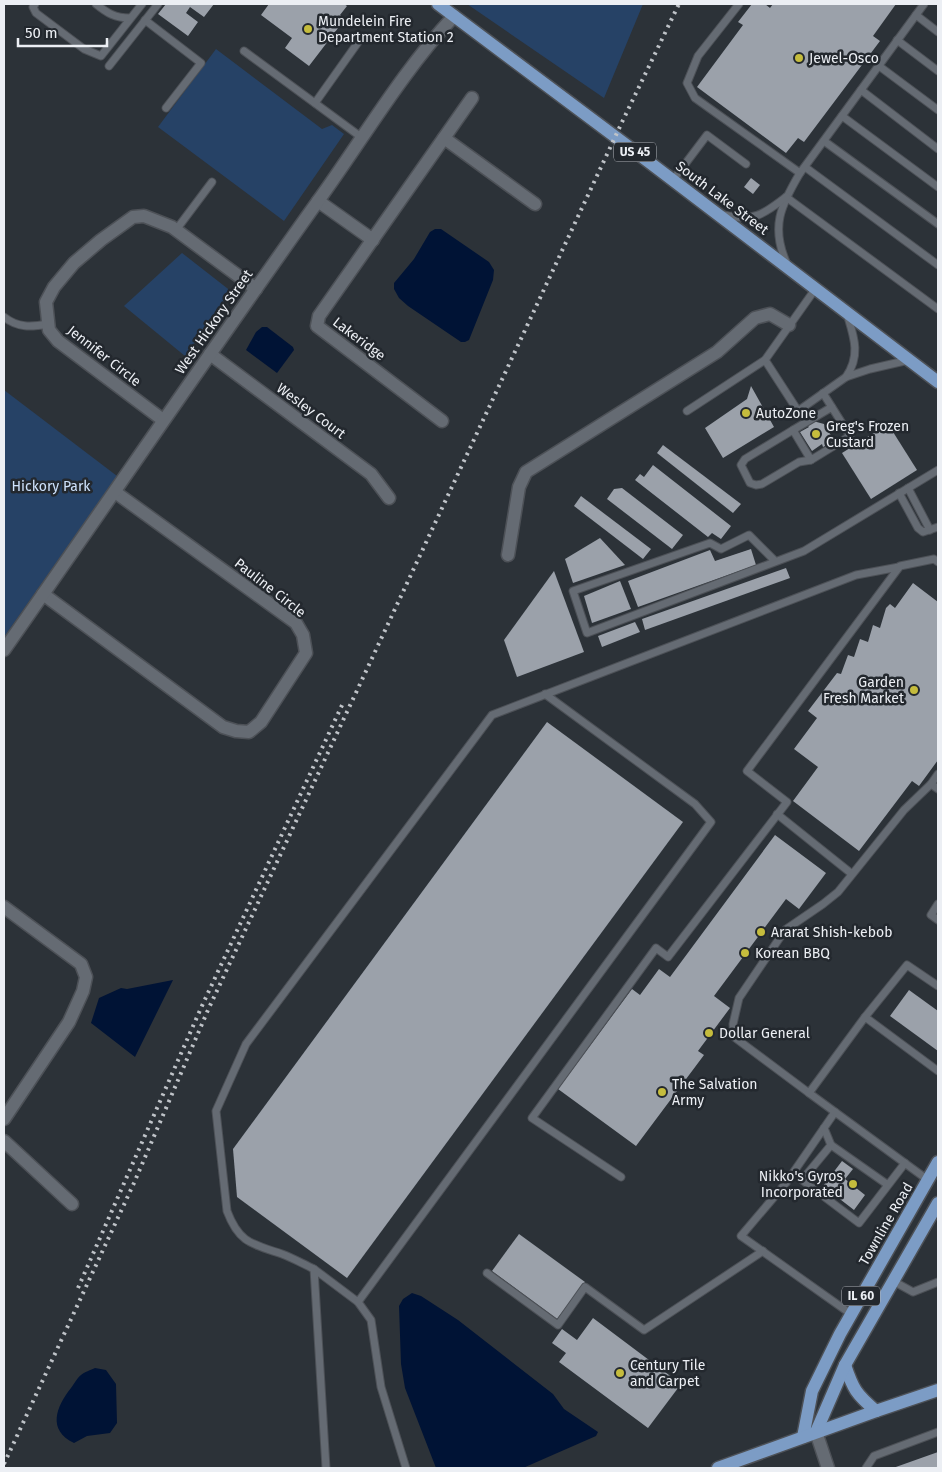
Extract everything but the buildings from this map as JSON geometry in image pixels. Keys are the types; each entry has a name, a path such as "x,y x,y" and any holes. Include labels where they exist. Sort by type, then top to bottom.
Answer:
{"main road":[{"name":"South Lake Street","path":"438,4 938,382"},
{"name":"Townline Road","path":"803,1437 812,1391 851,1314 938,1162"},
{"name":"IL 60","path":"816,1432 844,1365 938,1203"},
{"path":"844,1365 851,1385 858,1396 876,1411"},
{"path":"718,1468 938,1390"}],"street":[{"name":"West Hickory Street","path":"4,650 115,492 162,420 318,201 361,136 432,39 454,16"},
{"name":"Lakeridge","path":"442,421 317,326 319,316 472,98"},
{"path":"444,138 535,204"},
{"path":"318,201 373,240"},
{"name":"Jennifer Circle","path":"162,420 58,341 49,330 46,302 54,287 74,264 102,240 133,217 144,216 160,221 176,230 256,288"},
{"path":"508,555 519,487 526,472 717,352 755,318 770,314 789,325"},
{"name":"Wesley Court","path":"210,354 371,474 389,498"},
{"name":"Pauline Circle","path":"43,594 224,727 236,731 249,732 261,722 306,653 303,635 296,623 115,492"},
{"path":"4,1119 69,1022 83,991 86,977 81,964 6,913"},
{"path":"4,1141 72,1204"},
{"path":"816,1432 828,1468"}],"lane":[{"path":"35,4 33,7 36,13 84,49 101,56 142,4"},
{"path":"96,4 118,18 130,18"},
{"path":"109,66 158,4"},
{"path":"739,4 698,56 687,83 696,98 938,266"},
{"path":"788,267 782,255 777,229 786,197 802,170 924,4"},
{"path":"916,16 938,32"},
{"path":"145,20 201,63 166,108"},
{"path":"897,40 938,71"},
{"path":"315,103 359,41"},
{"path":"244,51 361,136"},
{"path":"879,66 938,110"},
{"path":"861,90 938,148"},
{"path":"842,116 938,187"},
{"path":"673,180 707,135 746,164"},
{"path":"824,141 938,224"},
{"path":"176,230 212,182"},
{"path":"717,214 733,217 765,213 786,197"},
{"path":"786,197 938,309"},
{"path":"687,411 764,360 816,288"},
{"path":"846,311 854,336 856,354 852,368 846,378"},
{"path":"4,317 12,323 29,327 48,324"},
{"path":"764,360 798,411 846,378 870,368 909,360"},
{"path":"823,393 832,407 850,436 811,460 799,462 762,484 756,486 750,483 741,465 745,460 832,407"},
{"path":"793,430 811,460"},
{"path":"775,561 749,535 721,549 710,543 573,591 587,633 804,551 938,470"},
{"path":"908,488 930,530"},
{"path":"899,493 918,528 923,532 938,527"},
{"path":"406,1468 380,1387 371,1320 358,1302 314,1269 284,1255 250,1243 232,1225 227,1211 216,1111 246,1044 492,715 856,575 934,559 938,562"},
{"path":"621,1177 532,1118 656,948 668,956 787,802 746,770 899,567"},
{"path":"358,1302 711,822 695,804 545,694"},
{"path":"928,1180 734,1037 733,1024 739,998 785,930 838,892 904,810 931,784 938,774"},
{"path":"931,784 938,789"},
{"path":"777,814 852,874"},
{"path":"938,904 931,915 938,920"},
{"path":"809,1093 865,1017 907,965 938,986"},
{"path":"865,1017 938,1071"},
{"path":"835,1112 786,1183 741,1236 851,1314"},
{"path":"824,1128 831,1145 888,1185"},
{"path":"831,1145 802,1180 859,1223 905,1163"},
{"path":"487,1273 558,1325 585,1287 644,1330 763,1251"},
{"path":"314,1269 326,1468"},
{"path":"893,1281 913,1292 938,1282"},
{"path":"866,1468 874,1456 938,1432"}],"green space":[{"path":"467,4 643,4 604,98"},
{"path":"216,49 322,129 332,125 344,134 284,221 158,127"},
{"path":"182,253 232,292 185,356 124,306"},
{"name":"Hickory Park","path":"4,390 117,476 4,637"}],"shaded area":[{"path":"435,229 441,229 489,262 494,270 493,280 469,340 465,342 461,342 408,306 399,298 394,289 394,283 414,259 430,232"},
{"path":"262,327 267,327 293,347 294,350 277,373 246,350 256,332"},
{"path":"173,980 135,1057 91,1023 99,998 121,988 127,989"},
{"path":"412,1293 421,1296 458,1320 553,1394 564,1409 598,1432 596,1436 523,1468 436,1468 405,1388 401,1364 399,1306 403,1299"},
{"path":"95,1368 106,1370 116,1384 117,1423 110,1433 87,1436 74,1443 60,1432 57,1425 58,1410 78,1378"}],"railway":[{"path":"4,1464 134,1183 208,1010 623,120 679,4"},
{"path":"78,1288 201,1008 343,703"}],"place":[{"name":"Mundelein Fire Department Station 2","path":"308,29"},
{"name":"Jewel-Osco","path":"799,58"},
{"name":"AutoZone","path":"746,413"},
{"name":"Greg's Frozen Custard","path":"816,434"},
{"name":"Garden Fresh Market","path":"914,690"},
{"name":"Ararat Shish-kebob","path":"761,932"},
{"name":"Korean BBQ","path":"745,953"},
{"name":"Dollar General","path":"709,1033"},
{"name":"The Salvation Army","path":"662,1092"},
{"name":"Nikko's Gyros Incorporated","path":"853,1184"},
{"name":"Century Tile and Carpet","path":"620,1373"}]}
